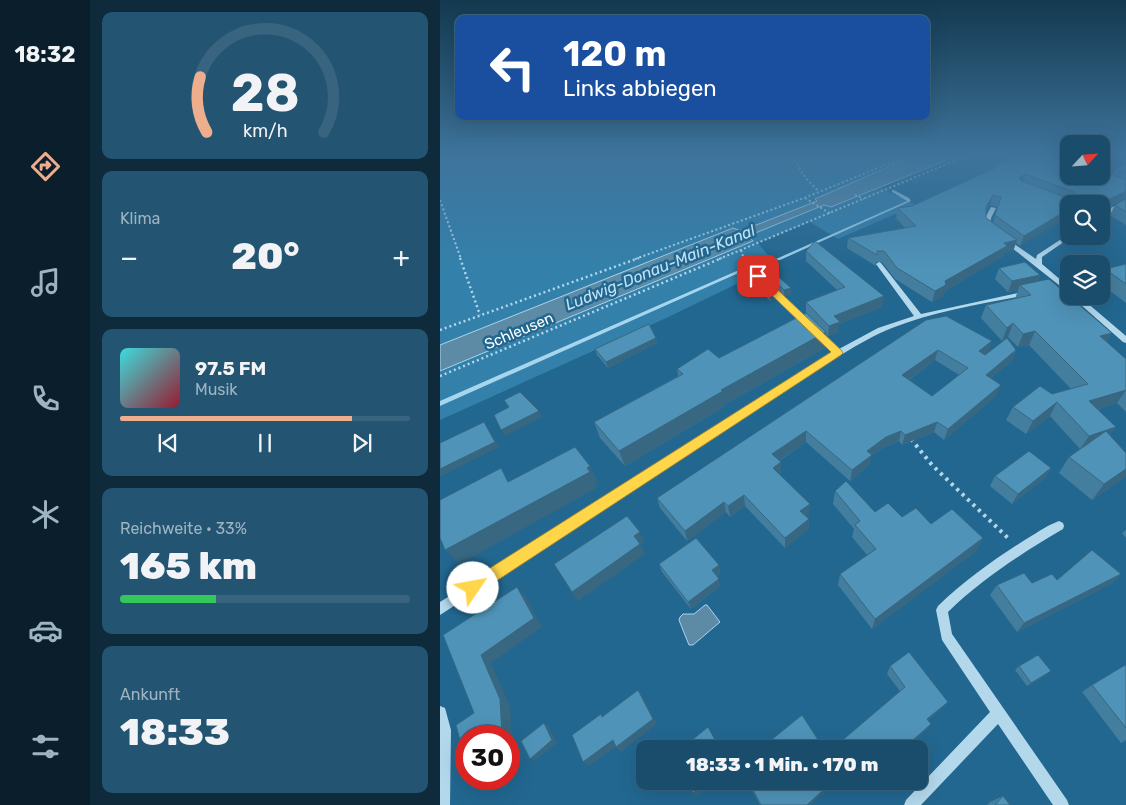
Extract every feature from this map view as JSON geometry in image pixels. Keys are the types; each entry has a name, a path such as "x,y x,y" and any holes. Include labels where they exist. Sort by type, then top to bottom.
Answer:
{"street":[{"path":"1110,211 1126,202"},
{"path":"993,208 988,218 987,227 995,232"},
{"path":"1002,238 1039,265 1060,287"},
{"path":"1039,265 1039,256 1060,242"},
{"path":"879,264 919,317"},
{"path":"758,276 838,353"},
{"path":"440,609 838,353 880,331 919,317 1033,292"},
{"path":"1085,305 1126,340"},
{"path":"1059,526 1019,549 957,594 942,610 946,636 1062,805"},
{"path":"440,713 444,730 443,805"},
{"path":"911,805 999,713"}],"path":[{"path":"440,330 815,194"},
{"name":"Schleusen","path":"440,376 879,194"},
{"path":"855,195 864,200"},
{"path":"804,198 831,214"},
{"path":"440,200 480,315"},
{"path":"741,250 746,264 758,276"},
{"path":"907,435 932,464 1019,549"}],"shaded area":[{"path":"440,194 832,194 741,231 733,228 440,345"},
{"path":"866,194 892,194 916,205 838,239 810,222 758,243 776,265 664,319 440,420 440,371 744,245 752,240 748,236 824,205 831,207"}],"water":[{"name":"Ludwig-Donau-Main-Kanal","path":"827,194 864,194 831,207 824,205 748,236 753,241 440,371 440,345 733,228 741,231 817,201 815,199"},
{"path":"705,605 720,622 693,645 689,645 679,620 680,617 683,614 694,614"}],"building":[{"path":"939,194 1056,194 1060,195 1060,214 1024,236 995,215 1001,197 993,195 986,207 986,218 1017,240 1004,243 1007,246 945,281 946,285 935,291 897,268 884,251 877,251 877,255 848,238 916,226 898,208 912,206"},
{"path":"1074,194 1121,194 1110,199 1110,195"},
{"path":"1126,199 1126,212 1115,205"},
{"path":"815,241 884,296 834,316 840,322 829,326 806,302 845,287 806,251"},
{"path":"1025,262 1040,275 1012,281 999,268"},
{"path":"1126,264 1126,284 1110,273 1110,268"},
{"path":"771,270 791,288 784,290 765,272"},
{"path":"756,275 775,294 770,296 752,276"},
{"path":"1049,279 1060,288 1060,305 1079,305 1112,333 1100,336 1126,359 1126,390 1089,401 1116,427 1089,436 1057,402 1033,421 1013,407 1040,386 1052,394 1088,384 1035,331 1023,334 1013,323 1007,328 986,305 1031,295 1020,285"},
{"path":"806,313 826,332 721,390 723,391 619,451 594,422 683,374 677,369 708,349 719,358"},
{"path":"946,316 992,341 979,351 985,355 1007,338 1016,350 986,375 1001,385 948,429 937,422 905,435 901,431 886,437 867,451 872,455 852,470 806,431 772,454 781,462 773,468 810,504 800,511 809,519 785,538 744,495 728,506 724,502 685,531 657,498 926,320","holes":["938,350 968,368 932,396 902,375"]},
{"path":"649,324 656,338 606,362 595,349"},
{"path":"520,392 539,411 501,430 494,415 509,407 504,400"},
{"path":"484,422 495,442 440,469 440,443"},
{"path":"1106,431 1126,453 1126,469 1104,484 1069,457"},
{"path":"575,447 590,466 587,468 590,472 445,550 440,538 440,500 501,468 508,482"},
{"path":"1029,451 1051,468 1018,494 995,476"},
{"path":"846,481 875,512 888,503 902,517 916,508 931,524 952,509 983,538 875,619 840,574 876,549 855,525 860,521 835,491"},
{"path":"627,516 640,532 634,536 640,544 572,592 554,564"},
{"path":"696,538 719,565 712,570 719,579 688,602 659,564"},
{"path":"1092,550 1121,574 1024,623 997,585 1024,573 1032,583 1052,574 1057,580"},
{"path":"517,587 534,618 481,655 500,699 501,725 456,725 474,713 443,635"},
{"path":"909,652 948,702 927,719 931,724 913,740 843,740 905,687 890,666"},
{"path":"1038,655 1051,671 1031,683 1019,666"},
{"path":"1126,666 1126,728 1092,685"},
{"path":"638,690 653,719 616,747 613,740 583,762 572,735 601,714 602,717"},
{"path":"802,715 818,740 771,740"},
{"path":"544,723 552,740 530,759 521,741"},
{"path":"708,727 715,740 692,740"},
{"path":"753,790 823,790 807,805 761,805"},
{"path":"1003,796 1010,805 995,805"}],"waterway":[{"path":"778,259 909,201 898,194"},
{"path":"440,404 741,271"}],"route":[{"path":"473,588 838,353 758,276"}]}
